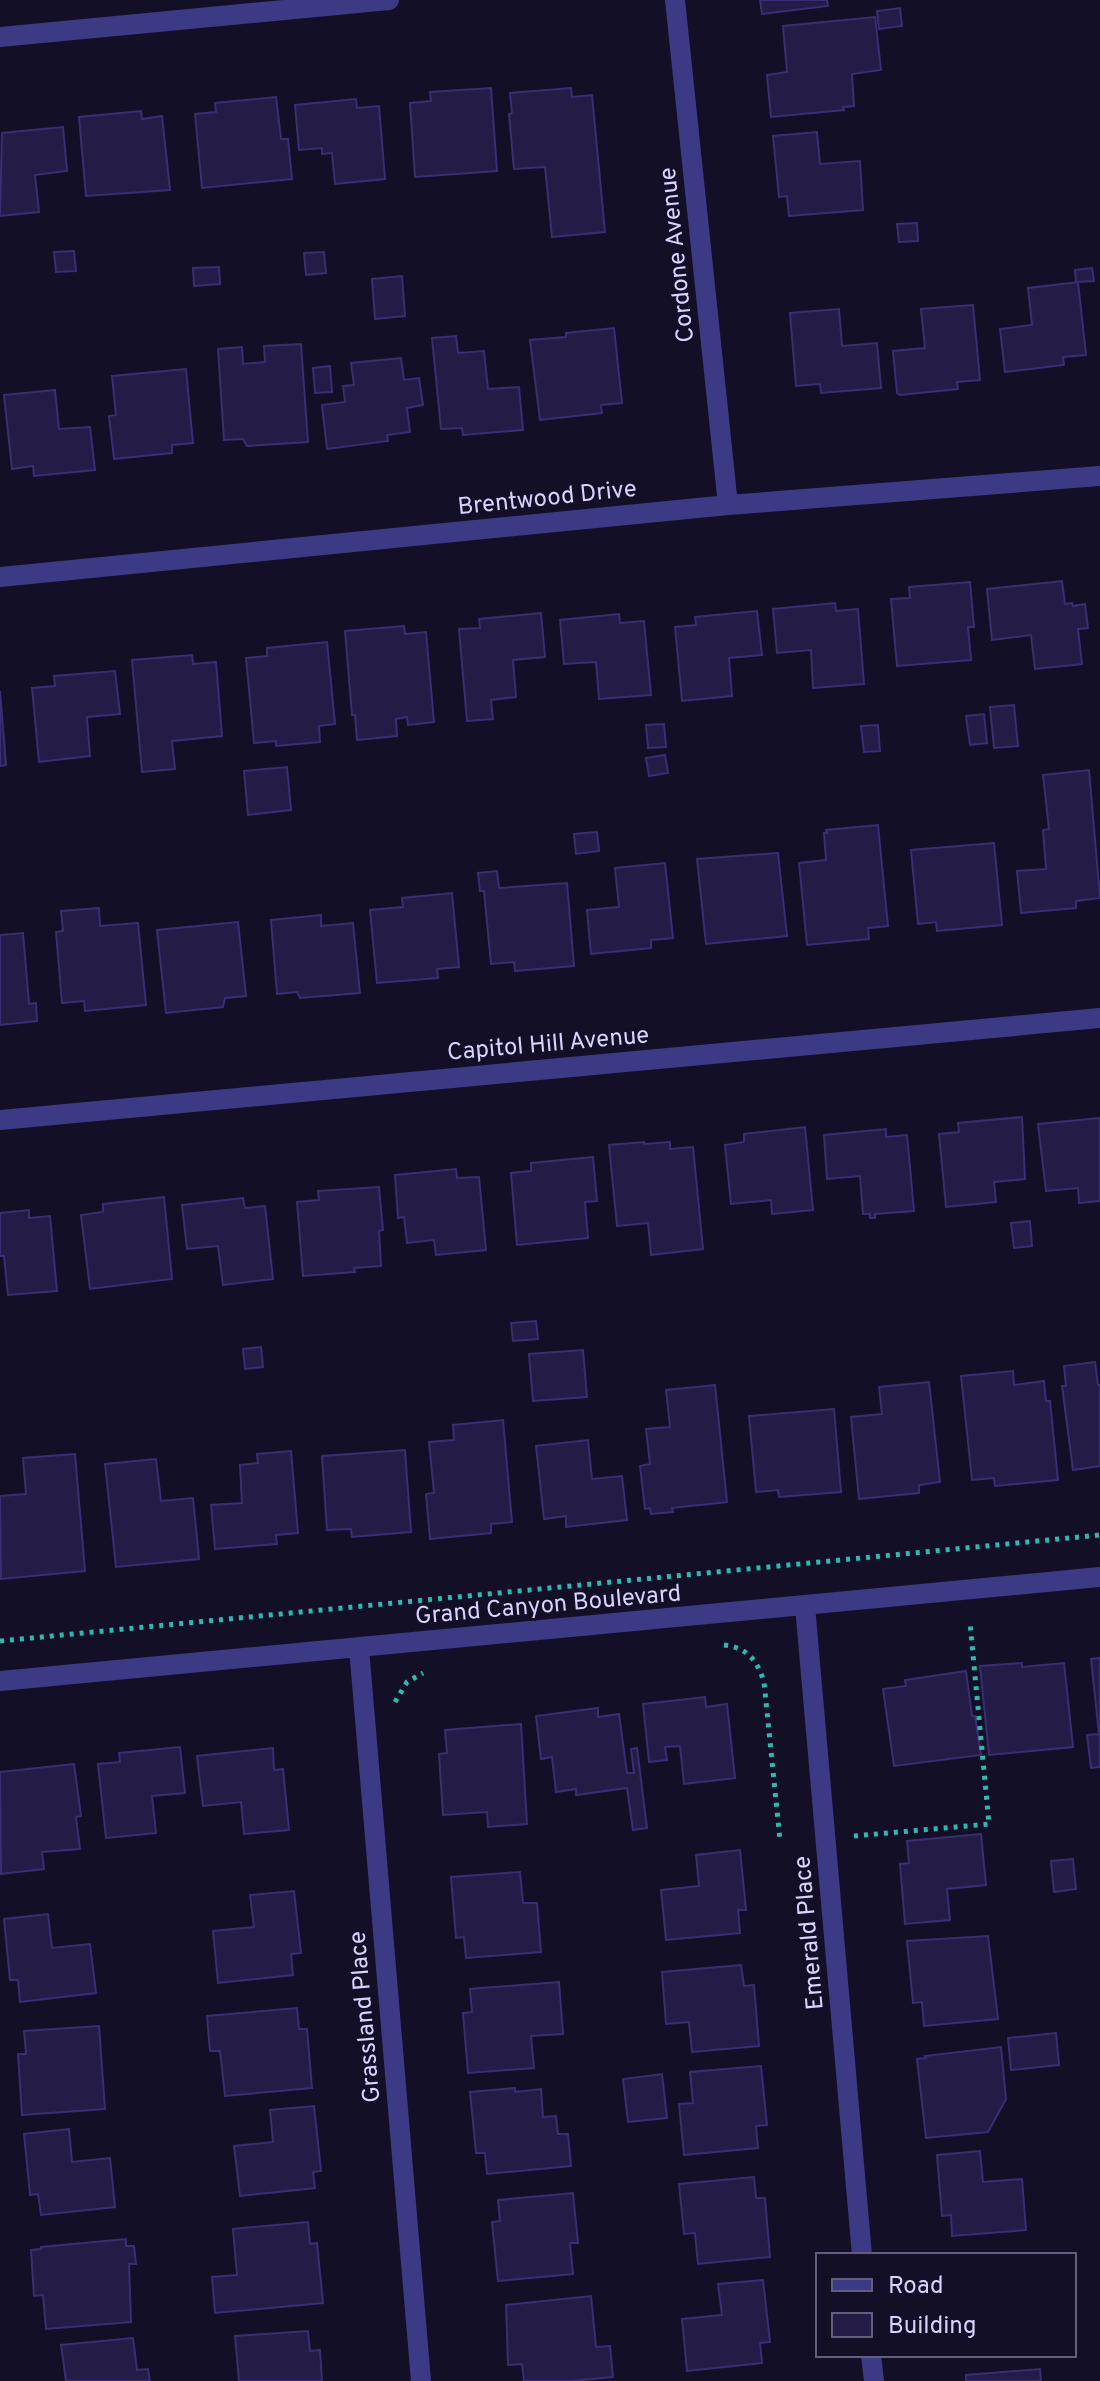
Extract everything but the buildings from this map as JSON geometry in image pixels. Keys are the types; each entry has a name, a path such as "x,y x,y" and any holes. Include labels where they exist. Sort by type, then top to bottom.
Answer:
{"street":[{"path":"0,37 389,0"},
{"name":"Cordone Avenue","path":"675,0 728,505"},
{"name":"Brentwood Drive","path":"0,577 728,505 1100,476"},
{"name":"Capitol Hill Avenue","path":"0,1120 1100,1018"},
{"name":"Grand Canyon Boulevard","path":"0,1681 1100,1577"},
{"name":"Emerald Place","path":"805,1606 862,2253"},
{"name":"Grassland Place","path":"359,1648 421,2381"},
{"path":"871,2357 874,2381"}],"path":[{"path":"0,1641 1100,1535"},
{"path":"849,1836 989,1824 970,1623"},
{"path":"712,1646 728,1644 745,1652 759,1664 764,1682 780,1840"},
{"path":"394,1705 407,1682 422,1673 438,1672"}]}
